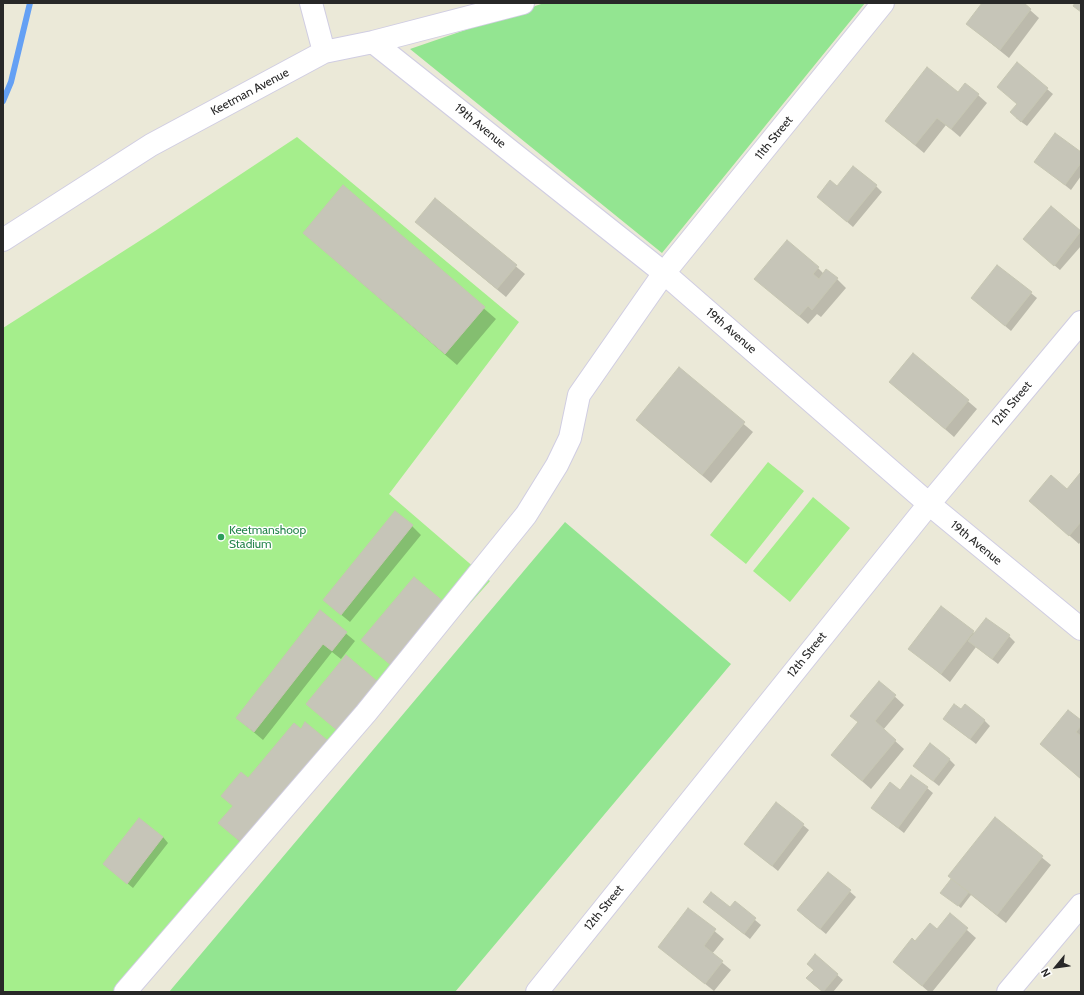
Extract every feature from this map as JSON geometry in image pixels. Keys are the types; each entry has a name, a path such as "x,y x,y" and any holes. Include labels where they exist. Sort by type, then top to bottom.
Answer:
{"street":[{"path":"311,3 324,52"},
{"name":"Keetman Avenue","path":"3,240 151,145 324,52 373,42 523,3"},
{"name":"11th Street","path":"125,992 366,713 526,515 558,466 570,438 579,396 664,273 884,3"},
{"name":"19th Avenue","path":"373,42 664,273 929,504 1081,629"},
{"name":"12th Street","path":"537,992 929,504 1081,322"},
{"path":"1008,992 1081,905"}],"green space":[{"path":"544,3 865,3 662,253 410,49"},
{"name":"Keetmanshoop Stadium","path":"297,137 519,322 389,494 490,581 125,992 3,992 3,328 155,231"},
{"path":"768,462 804,491 746,564 710,535"},
{"path":"813,497 850,528 790,602 753,571"},
{"path":"565,522 731,664 455,992 169,992"}],"building":[{"path":"982,3 1024,3 1031,9 1000,50 966,24"},
{"path":"1075,3 1081,3 1081,12 1073,6"},
{"path":"1017,62 1048,88 1021,122 1010,112 1017,104 997,87"},
{"path":"927,67 958,92 965,83 979,94 951,129 937,118 915,145 885,121"},
{"path":"1055,133 1081,152 1081,163 1065,185 1034,162"},
{"path":"853,166 877,185 847,222 817,197 830,180 837,186"},
{"path":"343,185 485,307 445,354 303,233"},
{"path":"435,198 517,265 497,289 415,222"},
{"path":"1051,206 1081,231 1054,266 1023,239"},
{"path":"787,240 819,267 813,274 819,279 826,269 838,278 812,310 808,306 799,316 754,279"},
{"path":"997,265 1032,292 1005,326 971,298"},
{"path":"913,353 969,400 945,429 889,382"},
{"path":"679,367 745,422 702,475 636,420"},
{"path":"1081,472 1081,522 1069,536 1029,501 1051,475 1067,489"},
{"path":"395,511 413,525 341,615 323,600"},
{"path":"414,577 445,603 392,666 361,640"},
{"path":"941,606 974,631 941,674 908,649"},
{"path":"320,610 347,632 332,651 323,644 254,732 236,718"},
{"path":"986,618 1010,635 992,659 968,641"},
{"path":"346,655 378,682 338,731 306,704"},
{"path":"879,681 896,695 875,721 896,740 862,781 831,755 858,722 850,716"},
{"path":"954,704 961,709 965,704 985,720 970,739 943,719"},
{"path":"1068,710 1081,720 1081,726 1076,732 1081,736 1081,779 1040,744"},
{"path":"305,722 327,740 242,843 218,823 233,806 221,796 241,772 248,778 294,723 301,729"},
{"path":"930,743 950,759 933,781 913,766"},
{"path":"911,775 928,787 898,828 871,808 890,782 900,790"},
{"path":"776,802 804,824 772,866 744,844"},
{"path":"995,817 1043,856 997,915 948,876"},
{"path":"139,818 163,837 127,884 103,864"},
{"path":"828,872 851,890 820,929 797,910"},
{"path":"951,879 969,892 958,906 940,893"},
{"path":"711,892 730,907 735,901 756,918 744,934 703,902"},
{"path":"688,908 716,929 704,946 723,961 705,984 658,947"},
{"path":"950,913 968,928 922,986 893,962 912,938 915,941 930,923 937,929"},
{"path":"815,954 838,974 823,992 806,978 814,970 807,964"}],"waterway":[{"path":"3,101 11,82 30,3"}],"place":[{"name":"Keetmanshoop Stadium","path":"221,537"}]}
